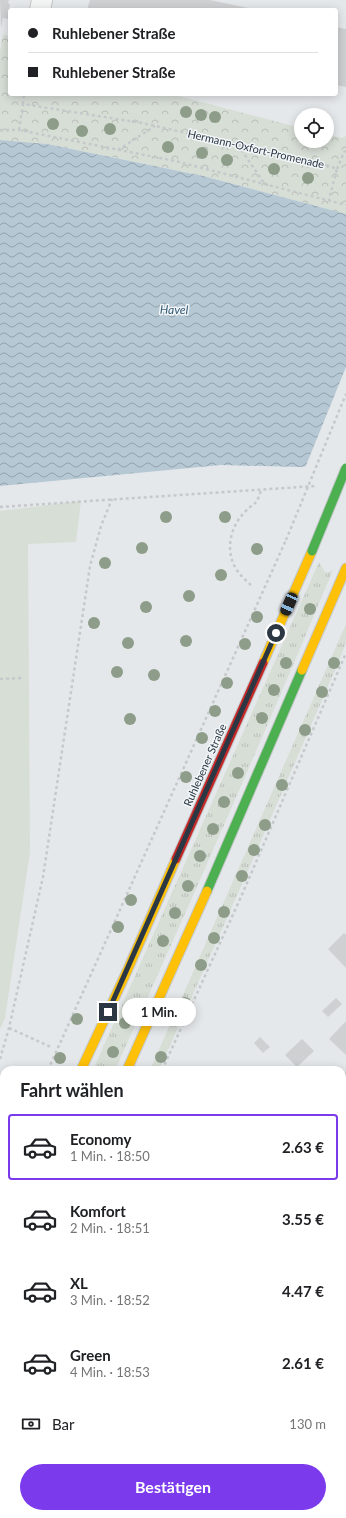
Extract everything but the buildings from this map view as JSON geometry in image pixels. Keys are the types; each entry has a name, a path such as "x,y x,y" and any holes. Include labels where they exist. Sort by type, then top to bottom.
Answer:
{"main road":[{"name":"Ruhlebener Straße","path":"83,1066 131,962 312,551 346,468"},
{"path":"129,1066 224,853 346,568"}],"path":[{"path":"19,130 24,96"},
{"name":"Hermann-Oxfort-Promenade","path":"23,104 155,126 337,169 329,200"},
{"path":"118,150 155,126"},
{"path":"0,130 19,130 175,161 346,205"},
{"path":"238,145 264,183"},
{"path":"337,169 344,152 346,151"},
{"path":"50,1066 286,540 346,394"},
{"path":"0,506 323,486"},
{"path":"251,585 242,577 234,566 230,548 231,535 234,526 244,512 257,502 260,490"},
{"path":"0,1059 9,1028 44,877 90,566 101,526 112,499"},
{"path":"164,1066 240,897 346,653"},
{"path":"0,679 21,678"},
{"path":"9,1028 51,1047"}],"green space":[{"path":"3,34 8,36 8,96 179,96 294,126 294,148 334,148 334,136 342,138 346,136 346,214 203,176 47,144 0,140 0,51"},
{"path":"81,501 76,542 28,544 30,852 5,1018 0,1029 0,511"},
{"path":"319,562 325,572 333,570 171,945 117,1066 95,1066"},
{"path":"346,624 346,643 339,661 243,882 161,1066 152,1066"}],"water":[{"name":"Havel","path":"0,140 47,144 203,176 346,214 346,462 300,467 221,465 0,486"}],"pier":[{"path":"346,367 346,464 305,468"}],"traffic: fast":[{"path":"312,551 346,468"},
{"path":"207,891 302,670"}],"traffic: slow":[{"path":"263,663 312,551"},
{"path":"302,670 346,568"},
{"path":"83,1066 128,969 176,859"},
{"path":"129,1066 207,891"}],"traffic: jam":[{"path":"176,859 263,663"}],"route":[{"path":"108,1012 276,633"}]}
